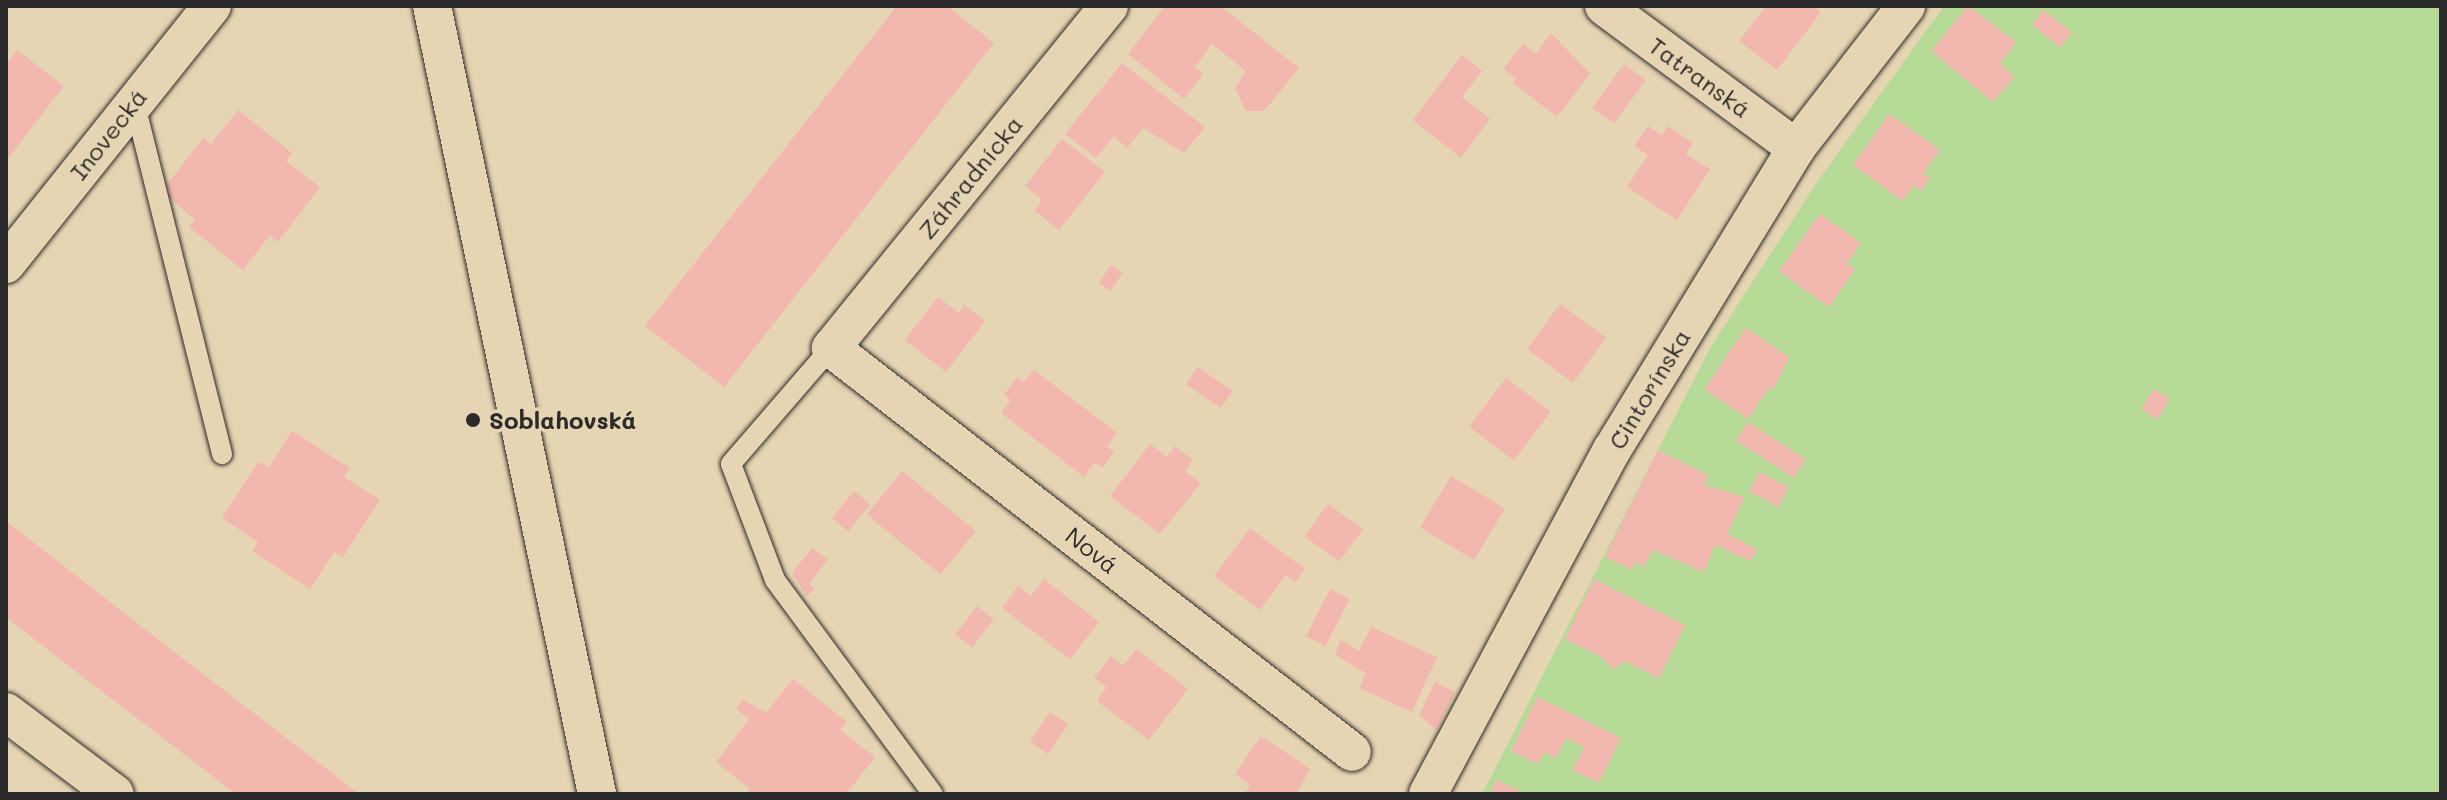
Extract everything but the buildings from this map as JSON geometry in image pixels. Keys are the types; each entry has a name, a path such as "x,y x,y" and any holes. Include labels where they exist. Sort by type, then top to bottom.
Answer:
{"street":[{"name":"Inovecká","path":"6,264 212,6"},
{"path":"432,6 597,794"},
{"name":"Záhradnícka","path":"831,348 1109,6"},
{"name":"Tatranská","path":"1604,6 1796,148"},
{"name":"Cintorínska","path":"1428,794 1612,450 1796,148 1906,6"},
{"name":"Nová","path":"831,348 1352,752"},
{"path":"6,712 115,794"}],"lane":[{"path":"134,101 222,454"},
{"path":"831,348 731,464 775,580 933,794"}],"green space":[{"path":"1944,6 2441,6 2441,794 1482,794 1710,348 1815,185"}],"place":[{"name":"Soblahovská","path":"473,420"}]}
